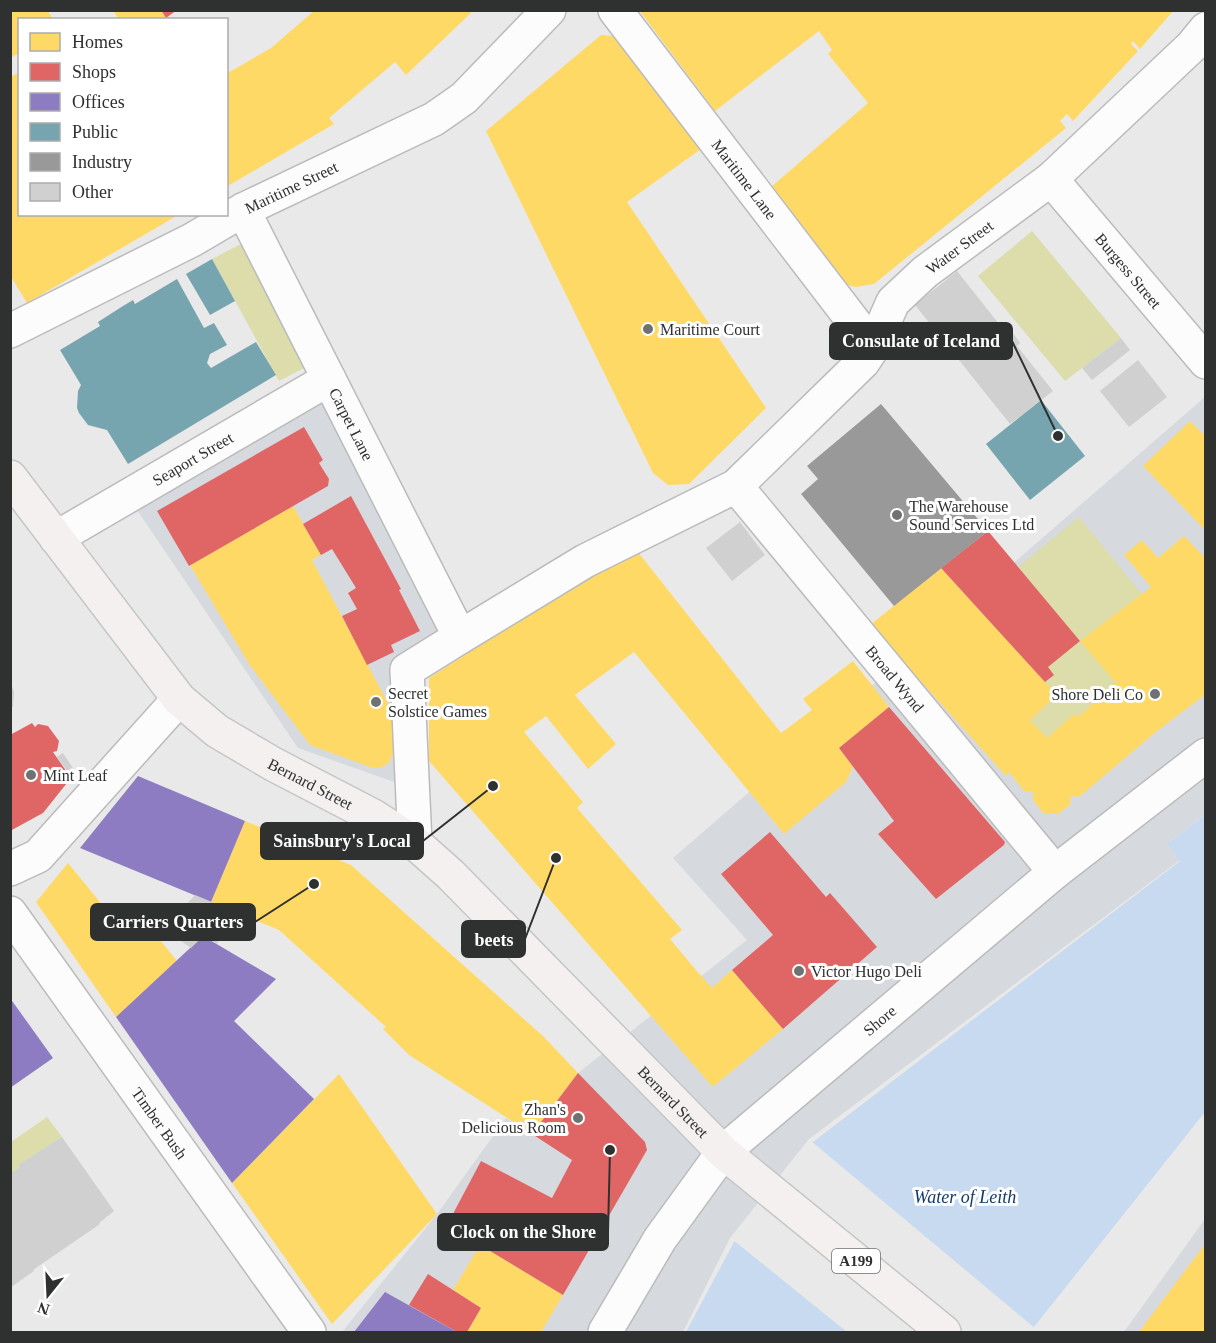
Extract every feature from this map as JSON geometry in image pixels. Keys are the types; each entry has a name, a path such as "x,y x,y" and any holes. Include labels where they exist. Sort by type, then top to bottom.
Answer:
{"main road":[{"name":"Bernard Street","path":"10,477 179,699 217,731 273,764 373,816 415,843 451,875 723,1152 944,1332"}],"street":[{"name":"Maritime Street","path":"10,331 192,240 243,210 452,108 549,10"},
{"name":"Maritime Lane","path":"615,10 873,347"},
{"name":"Water Street","path":"736,486 863,362 873,347 893,302 925,272 1051,179 1199,38"},
{"name":"Burgess Street","path":"1051,179 1206,362"},
{"name":"Carpet Lane","path":"243,210 460,637"},
{"name":"Seaport Street","path":"56,538 329,380"},
{"path":"415,843 407,670 585,561 736,486"},
{"name":"Broad Wynd","path":"736,486 1055,872"},
{"path":"10,869 38,856 179,699"},
{"name":"Shore","path":"605,1332 660,1239 723,1152 1055,872 1206,755"},
{"name":"Timber Bush","path":"10,913 309,1332"}],"shaded area":[{"path":"349,385 469,615 391,665 397,783 298,748 135,507"},
{"path":"1205,397 1205,815 1167,844 1180,860 809,1139 730,1238 683,1332 342,1332 437,1214 506,1118 532,1134 578,1073 747,940 673,858"},
{"path":"1205,1219 1205,1332 1124,1332"}],"green space":[{"path":"1032,231 1121,338 1065,381 978,276"},
{"path":"241,244 306,367 279,381 212,259"},
{"path":"1079,517 1142,594 1080,641 1116,683 1078,717 1074,714 1047,738 1030,720 1057,696 1045,682 1054,675 1048,667 1079,641 1018,567"},
{"path":"47,1117 62,1137 19,1165 20,1167 11,1174 11,1142"}],"water":[{"name":"Water of Leith","path":"1205,815 1205,1112 1030,1332 686,1332 734,1242 813,1142 1180,861 1167,844"}],"pier":[{"path":"811,1141 1036,1329 1034,1332 847,1332 732,1239"}],"building: Homes":[{"path":"10,10 47,10 53,18 18,18 18,54 10,58"},
{"path":"113,10 161,10 166,18 118,18"},
{"path":"315,10 468,10 471,13 406,75 395,62 329,118 334,124 228,186 228,73 271,48"},
{"path":"639,10 1174,10 1140,49 1133,41 1131,44 1138,51 1073,121 1067,114 1060,121 1066,128 874,284 856,287 840,280 771,187 868,103 828,54 832,50 819,31 715,111"},
{"name":"Maritime Court","path":"601,35 615,36 701,149 627,202 766,408 689,484 668,485 653,473 486,131"},
{"path":"18,73 18,216 177,216 27,303 10,275 10,77"},
{"path":"1190,421 1206,437 1206,531 1143,466"},
{"path":"293,506 321,555 312,560 392,711 393,753 389,763 380,768 370,767 310,745 249,664 190,565"},
{"path":"1184,536 1206,559 1206,694 1157,731 1079,797 1071,796 1070,805 1058,814 1043,813 1033,800 1033,792 1024,791 1009,772 1006,776 870,625 941,568 1057,695 1030,720 1047,738 1074,714 1078,717 1116,683 1080,641 1151,587 1124,555 1142,540 1158,558"},
{"path":"634,547 781,733 812,710 803,699 853,661 889,707 839,748 853,767 846,782 784,834 634,652 575,695 616,744 588,769 546,716 524,732 583,802 577,808 682,930 670,939 696,970 712,988 732,970 783,1029 715,1085 711,1085 429,761 429,678"},
{"path":"245,821 351,865 544,1037 578,1073 532,1134 409,1055 383,1029 386,1027 279,930 211,902"},
{"path":"68,863 117,923 138,913 177,961 116,1017 36,902"},
{"path":"339,1074 437,1214 332,1324 232,1183"},
{"path":"1206,1243 1206,1332 1139,1332 1172,1288"},
{"path":"480,1245 563,1295 541,1332 467,1332 481,1308 453,1290"}],"building: Shops":[{"path":"161,10 177,10 166,18"},
{"path":"304,427 323,460 319,463 329,479 328,486 189,566 157,511"},
{"path":"351,496 401,589 399,590 420,631 391,645 394,652 367,665 342,616 357,609 348,593 356,588 332,549 321,555 303,524"},
{"path":"988,531 1080,641 1048,667 1054,675 1045,682 941,568"},
{"path":"889,707 1005,842 936,899 878,834 894,821 839,748"},
{"path":"32,723 35,727 38,724 48,726 59,741 57,751 53,752 71,778 43,813 10,831 10,735"},
{"path":"770,832 826,897 830,893 877,947 783,1029 732,970 773,935 721,874"},
{"path":"578,1073 645,1142 647,1150 563,1295 447,1225 481,1161 552,1198 572,1160 532,1134"},
{"path":"428,1274 481,1308 467,1332 457,1332 409,1305"}],"building: Offices":[{"path":"138,776 245,821 211,902 80,848"},
{"path":"203,936 276,979 234,1021 314,1099 232,1183 116,1017"},
{"path":"10,998 53,1058 10,1088"},
{"path":"385,1292 437,1321 457,1332 354,1332"}],"building: Public":[{"path":"212,259 235,301 210,315 186,274"},
{"path":"177,279 204,328 214,323 227,345 210,354 207,363 211,368 256,342 276,375 128,464 107,430 88,425 79,413 78,391 81,385 60,350 100,326 98,322 123,306 133,300 135,304"},
{"path":"1041,400 1085,456 1030,500 986,444"}],"building: Industry":[{"name":"The Warehouse Sound Services Ltd","path":"881,404 988,531 894,606 801,494 818,479 807,466"}],"building: Other":[{"path":"957,271 1003,329 1013,333 1020,343 1017,346 1053,391 1010,424 915,305"},
{"path":"1121,338 1130,350 1092,380 1082,368"},
{"path":"1138,360 1167,397 1129,427 1100,391"},
{"path":"740,522 765,555 732,581 706,548"},
{"path":"10,681 14,692 13,707 10,709"},
{"path":"63,753 75,771 70,775 57,757"},
{"path":"195,895 231,910 216,933 221,935 217,944 203,936 191,948 164,929"},
{"path":"62,1137 114,1211 100,1224 10,1288 10,1174 20,1167 18,1165"}],"place":[{"name":"Maritime Court","path":"648,329"},
{"name":"Consulate of Iceland","path":"1058,436"},
{"name":"The Warehouse Sound Services Ltd","path":"897,515"},
{"name":"Shore Deli Co","path":"1155,694"},
{"name":"Secret Solstice Games","path":"376,702"},
{"name":"Mint Leaf","path":"31,775"},
{"name":"Sainsbury's Local","path":"493,786"},
{"name":"beets","path":"556,858"},
{"name":"Carriers Quarters","path":"314,884"},
{"name":"Victor Hugo Deli","path":"799,971"},
{"name":"Zhan's Delicious Room","path":"578,1118"},
{"name":"Clock on the Shore","path":"610,1150"}]}
